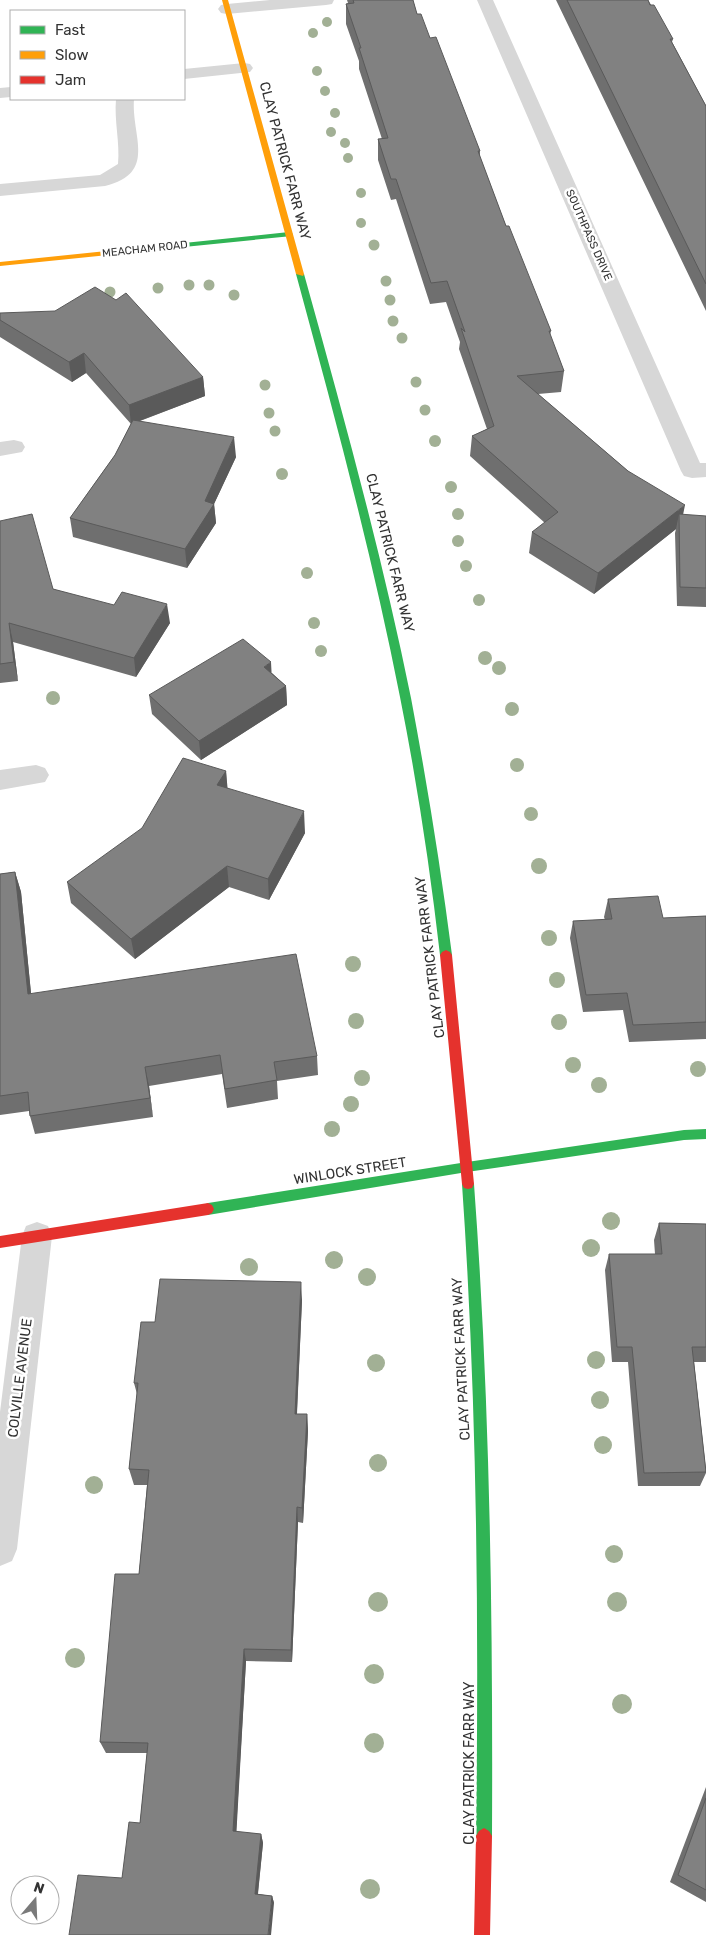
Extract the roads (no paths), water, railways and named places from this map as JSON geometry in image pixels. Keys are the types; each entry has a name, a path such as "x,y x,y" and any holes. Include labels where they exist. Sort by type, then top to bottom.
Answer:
{"street":[{"path":"226,5 326,0"},
{"name":"SOUTHPASS DRIVE","path":"485,0 699,471"},
{"name":"CLAY PATRICK FARR WAY","path":"226,5 356,477 396,641 424,792 448,965 467,1167 482,1482 485,1768 482,1935"},
{"path":"185,74 244,68"},
{"path":"0,190 104,180 127,167 129,146 124,109 125,100"},
{"name":"MEACHAM ROAD","path":"0,264 289,234"},
{"path":"0,780 36,775"},
{"name":"WINLOCK STREET","path":"0,1242 467,1167 684,1135 706,1134"},
{"name":"COLVILLE AVENUE","path":"0,1549 37,1236"}]}
